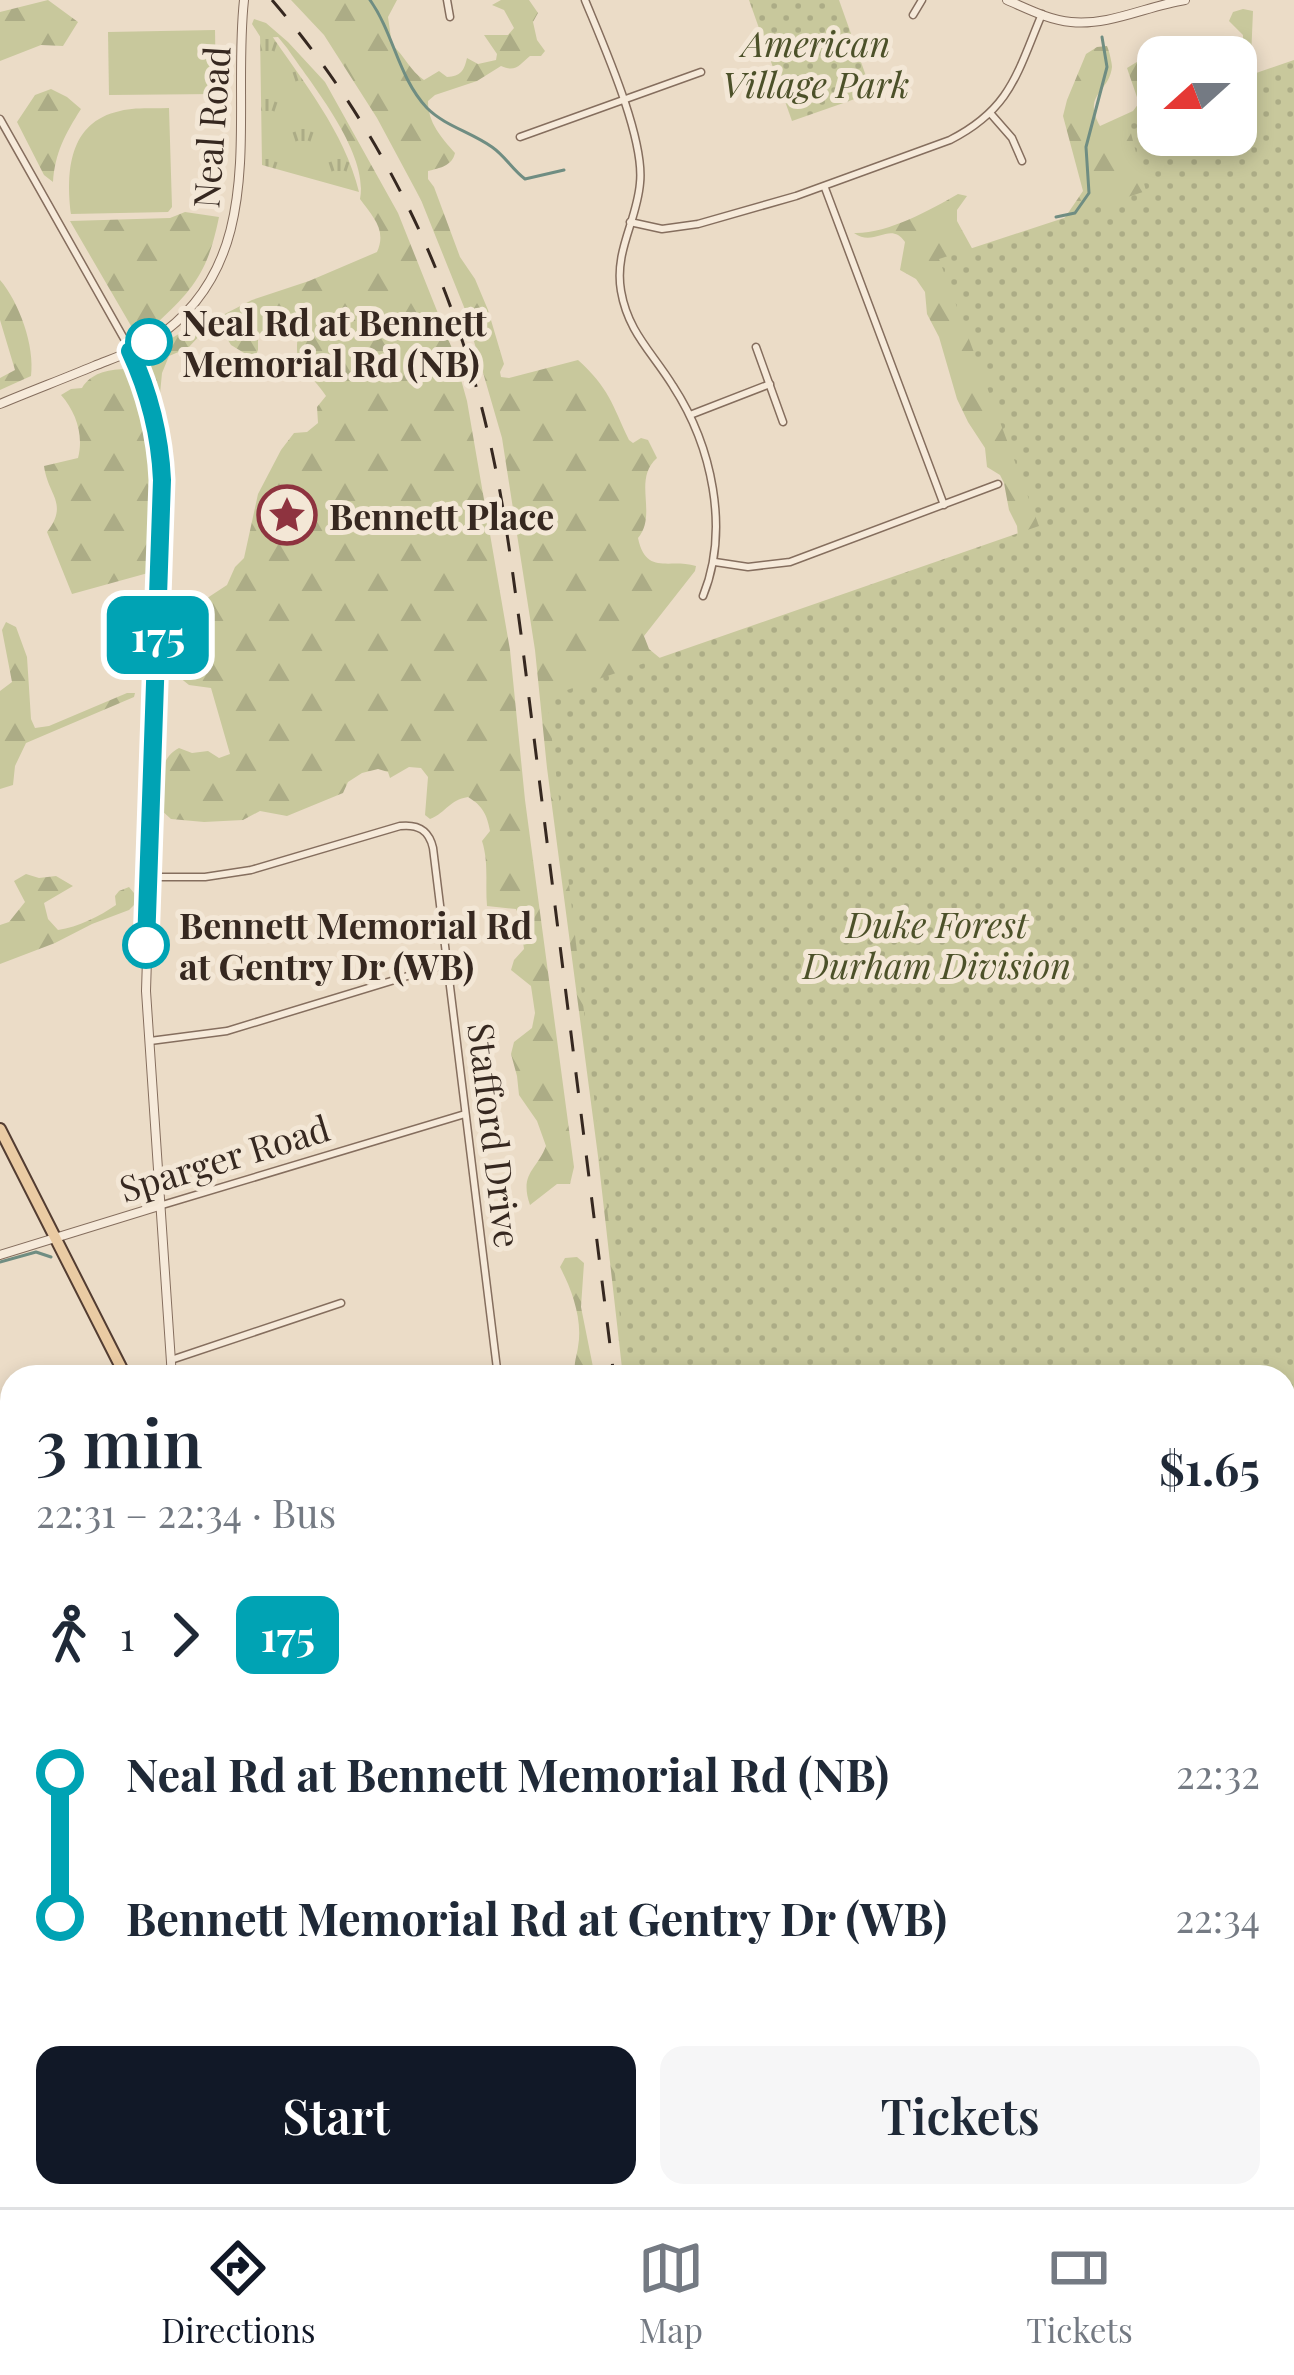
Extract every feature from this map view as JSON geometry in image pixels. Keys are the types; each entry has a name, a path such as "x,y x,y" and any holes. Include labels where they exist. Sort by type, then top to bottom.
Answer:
{"main road":[{"path":"0,1129 120,1365"}],"street":[{"path":"447,0 450,17"},
{"path":"585,0 640,160 640,185 620,264 625,304 638,339 690,415 711,478 715,562 703,596"},
{"path":"913,15 922,0"},
{"path":"1007,0 1072,22 1093,22 1185,0"},
{"name":"Neal Road","path":"0,404 154,339 188,311 209,284 223,254 239,173 243,3"},
{"path":"630,222 662,229 685,227 824,187 974,128 991,115 1015,79 1042,14"},
{"path":"520,137 701,72"},
{"path":"991,115 1012,138 1022,161"},
{"path":"0,119 130,351 159,440 162,480 146,957 171,1365"},
{"path":"824,187 944,505"},
{"path":"756,347 783,422"},
{"path":"690,415 770,384"},
{"path":"715,562 748,567 790,562 998,484"},
{"name":"Stafford Drive","path":"149,877 228,874 390,828 414,825 425,831 433,848 496,1365"},
{"path":"148,1041 239,1028 447,964"},
{"name":"Sparger Road","path":"0,1255 465,1114"},
{"path":"171,1360 341,1303"}],"green space":[{"path":"48,0 78,22 63,46 41,45 0,61 0,12"},
{"path":"291,0 397,0 388,17 392,45 424,80 439,71 447,77 459,74 467,58 478,64 496,60 484,35 508,35 514,28 504,10 492,5 501,0 529,0 538,13 533,22 545,51 428,101 433,123 455,153 448,164 428,171 428,179 488,310 504,364 501,377 578,360 603,388 629,440 648,440 657,458 646,476 646,518 638,538 642,550 653,561 696,566 644,636 649,649 661,659 1018,537 1004,483 987,467 985,448 957,399 939,337 927,314 925,292 916,279 900,270 905,242 894,233 869,238 854,233 894,225 958,194 967,196 957,210 957,221 974,252 1064,219 1083,191 1063,116 1086,54 1097,47 1107,46 1112,67 1095,100 1095,115 1100,126 1137,106 1137,156 1232,156 646,1365 622,1365 535,650 502,438 464,307 421,200 377,118 324,35"},
{"name":"American Village Park","path":"749,0 839,0 872,93 792,121"},
{"path":"1253,11 1252,36 1243,36 1229,21 1233,12"},
{"path":"254,19 288,42 325,82 398,213 453,351 467,401 510,650 574,1167 570,1184 557,1184 530,1205 528,1179 546,1146 537,1121 519,1095 511,1054 514,1042 532,1028 535,1013 531,986 511,970 524,949 516,909 487,906 482,841 490,831 481,807 468,797 430,819 425,815 428,777 421,768 409,767 390,778 378,769 362,773 348,782 343,793 287,816 260,811 243,820 204,822 171,819 161,810 162,775 172,753 179,748 192,753 208,751 219,758 230,754 211,688 189,685 179,677 192,646 179,631 189,610 227,585 244,558 258,494 294,433 307,432 318,423 317,407 326,396 300,364 298,334 290,327 258,334 254,359 231,345 223,332 228,325 201,334 188,348 169,356 160,394 145,354 199,322 377,252 380,244 377,224 360,199 356,161 336,120 287,48 278,37 261,38 252,24"},
{"path":"215,30 216,94 109,95 108,32"},
{"path":"268,30 333,128 359,192 262,165 260,32"},
{"name":"Duke Forest Durham Division","path":"1294,60 1294,1365 626,1365 547,697 1039,526 939,259 1146,191 1127,118 1137,114 1137,156 1257,156 1257,73"},
{"path":"1137,62 1137,97 1127,68"},
{"path":"51,89 81,109 62,144 53,182 44,175 17,122 35,95"},
{"path":"169,108 172,207 168,212 71,214 74,151 90,126 120,111"},
{"path":"185,212 219,217 204,265 190,289 155,325 134,331 70,221 170,218"},
{"path":"0,280 24,325 32,364 31,376 0,390 0,378 15,370 0,320"},
{"path":"124,369 135,374 155,429 160,504 157,545 148,573 72,594 47,532 57,506 44,466 78,458 77,424 61,395 82,388 100,373"},
{"path":"6,622 16,627 27,657 35,728 135,693 26,743 15,766 13,785 0,789 0,691 12,682 2,630"},
{"path":"26,874 56,876 73,886 44,903 48,919 58,930 110,909 119,891 129,887 135,904 0,964 0,925 9,922 25,902 14,881"},
{"path":"577,1257 584,1263 581,1307 593,1365 575,1365 578,1316 560,1267 565,1258"}],"waterway":[{"path":"370,0 409,83 427,108 492,147 525,179 564,170"},
{"path":"1056,217 1075,213 1089,193 1086,147 1107,67 1102,37"},
{"path":"0,1262 36,1252 51,1257"}],"railway":[{"path":"272,0 350,104 413,216 461,336 479,398 512,569 612,1365"}],"bus line":[{"name":"175","path":"146,945 162,480 152,410 130,351 149,342"}],"place":[{"name":"Neal Rd at Bennett Memorial Rd (NB)","path":"149,342"},
{"name":"Bennett Place","path":"287,515"},
{"name":"Bennett Memorial Rd at Gentry Dr (WB)","path":"146,945"}]}
